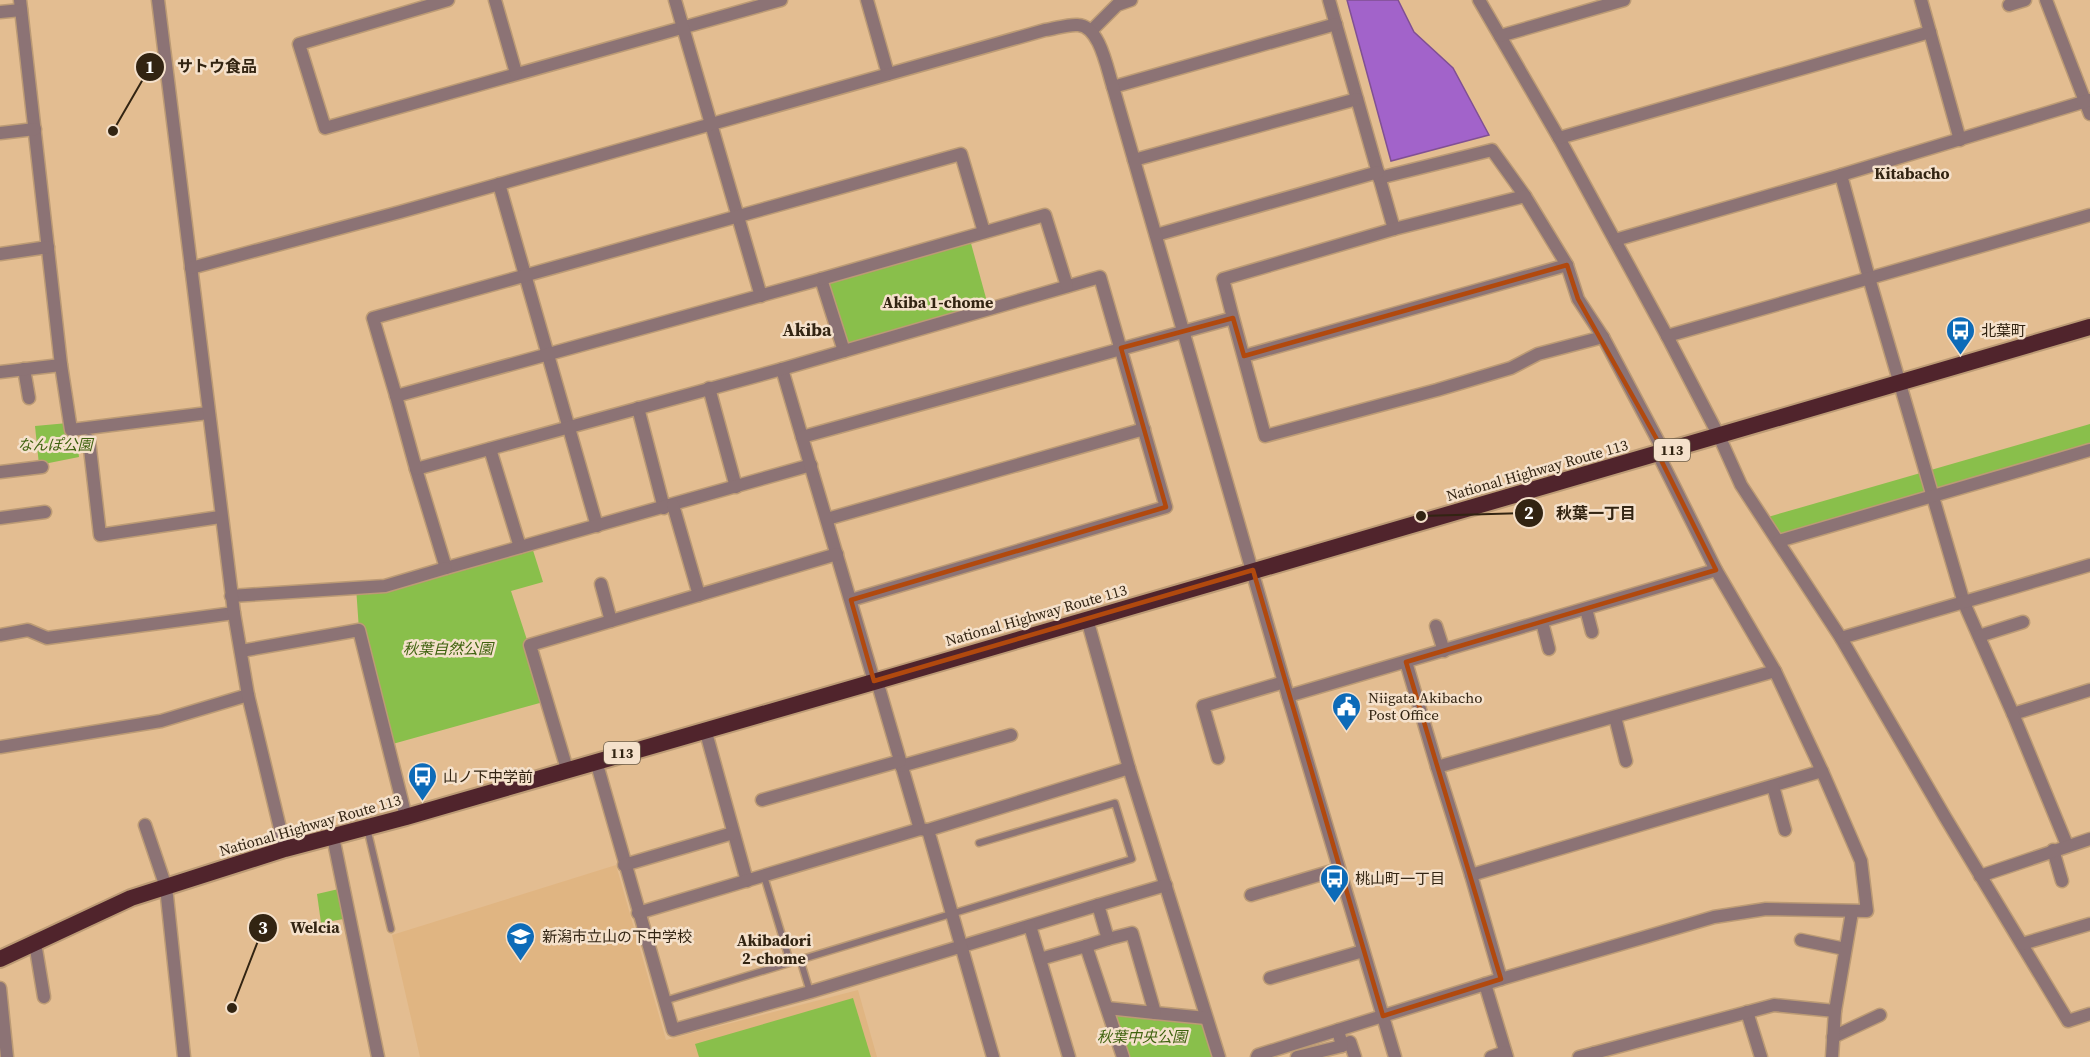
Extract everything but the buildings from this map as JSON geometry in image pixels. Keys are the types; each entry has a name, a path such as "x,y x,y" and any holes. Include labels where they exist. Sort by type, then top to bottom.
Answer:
{"highway":[{"name":"National Highway Route 113","path":"0,959 131,898 285,849 406,817 2090,327"}],"street":[{"path":"158,0 231,596 248,695 285,849"},
{"path":"448,0 299,44 325,128 781,0"},
{"path":"495,0 516,73"},
{"path":"675,0 761,296"},
{"path":"867,0 888,74"},
{"path":"1091,31 1118,4 1131,0"},
{"path":"1329,0 1394,229"},
{"path":"1479,0 1559,138 1667,336 1719,436 1741,485 1841,638 2068,1021 2090,1014"},
{"path":"1500,36 1624,0"},
{"path":"1921,0 1960,140"},
{"path":"2009,5 2025,0"},
{"path":"2046,0 2087,101 2090,114"},
{"path":"0,12 20,5 70,430 208,413"},
{"path":"1113,87 1336,24"},
{"path":"191,268 1045,30 1079,25 1091,31 1098,39 1113,87 1288,696 1395,1057"},
{"path":"1559,138 1930,32"},
{"path":"1134,160 1357,99"},
{"path":"1615,240 2087,101"},
{"path":"0,133 35,129"},
{"path":"1156,235 1378,175 1492,150 1525,196 1567,265 1578,299 1603,337 1716,570 1775,671 1862,861 1867,911 1766,909 1714,916 1501,979 1258,1056"},
{"path":"446,568 373,318 961,154 984,232"},
{"path":"1841,175 1964,603 2067,845"},
{"path":"499,184 597,526"},
{"path":"1525,196 1394,229 1223,279 1265,436 1437,390 1511,368 1538,354 1603,337"},
{"path":"396,396 1045,215 1067,286"},
{"path":"1667,336 2090,215"},
{"path":"0,254 48,247"},
{"path":"1244,356 1567,265"},
{"path":"416,469 782,369 1100,277 1166,507 851,600"},
{"path":"821,279 844,351"},
{"path":"802,437 1233,318"},
{"path":"0,372 61,365"},
{"path":"24,369 29,398"},
{"path":"782,369 900,764 952,914 993,1057"},
{"path":"709,388 736,487"},
{"path":"638,408 668,507 699,595"},
{"path":"827,519 1144,429"},
{"path":"89,440 100,535 220,517"},
{"path":"490,449 520,548"},
{"path":"1779,541 2090,450"},
{"path":"231,596 385,586 811,465"},
{"path":"0,472 42,467"},
{"path":"0,518 45,512"},
{"path":"567,769 530,645 837,554"},
{"path":"1841,638 2090,566"},
{"path":"1288,696 1716,570"},
{"path":"601,584 611,621"},
{"path":"1586,609 1592,632"},
{"path":"0,635 28,630 46,638 234,613"},
{"path":"1087,619 1129,768 1219,1057"},
{"path":"1542,622 1549,648"},
{"path":"1979,636 2023,622"},
{"path":"1436,626 1444,651"},
{"path":"241,651 359,630 406,817"},
{"path":"1406,662 1501,979"},
{"path":"1437,767 1775,671"},
{"path":"1218,758 1203,706 1284,682"},
{"path":"2013,714 2090,690"},
{"path":"0,747 160,721 248,695"},
{"path":"1615,717 1626,761"},
{"path":"705,729 747,880"},
{"path":"762,800 1011,735"},
{"path":"596,761 672,1030 810,992 1166,885"},
{"path":"638,913 1129,768"},
{"path":"1471,875 1822,771"},
{"path":"1773,786 1785,830"},
{"path":"146,825 166,887 184,1056 170,1057"},
{"path":"624,866 733,833"},
{"path":"333,837 378,1057"},
{"path":"1980,876 2090,839"},
{"path":"2053,850 2062,881"},
{"path":"1251,895 1339,869"},
{"path":"1098,905 1108,939"},
{"path":"1832,1057 1835,1011 1852,912"},
{"path":"2022,944 2090,924"},
{"path":"1030,926 1069,1057"},
{"path":"1040,959 1132,933 1155,1013"},
{"path":"1801,940 1845,950"},
{"path":"34,943 44,997"},
{"path":"1086,946 1123,1057"},
{"path":"1270,978 1363,951"},
{"path":"1485,984 1506,1055 1491,1057"},
{"path":"0,988 7,1057"},
{"path":"1579,1057 1594,1055 1774,1005 1835,1011"},
{"path":"1107,1008 1206,1018"},
{"path":"1748,1012 1761,1057"},
{"path":"1833,1037 1880,1015"},
{"path":"1338,1030 1342,1046"},
{"path":"1297,1057 1350,1042 1355,1057"}],"lane":[{"path":"663,1002 1132,859 1115,803 980,843"},
{"path":"367,827 391,929"},
{"path":"764,876 790,962"},
{"path":"800,959 810,992"}],"highlighted area":[{"path":"1567,265 1578,299 1664,452 1658,454 1716,570 1406,662 1501,979 1383,1016 1253,570 874,681 851,600 1166,507 1121,348 1233,318 1244,356"}],"shaded area":[{"path":"1347,0 1398,0 1414,32 1453,68 1489,135 1391,161"},
{"name":"新潟市立山の下中学校","path":"616,865 666,1040 858,990 877,1057 420,1057 392,935"}],"green space":[{"path":"969,236 989,309 844,351 821,279"},
{"name":"なんぽ公園","path":"68,423 76,431 79,457 39,465 35,426"},
{"path":"2090,424 2090,450 1779,541 1768,517"},
{"name":"秋葉自然公園","path":"531,544 543,582 511,591 547,701 389,745 359,630 356,587"},
{"path":"343,888 349,918 321,923 317,894"},
{"path":"853,998 871,1057 699,1057 695,1044"},
{"name":"秋葉中央公園","path":"1110,1011 1204,1020 1216,1057 1124,1057"}],"place":[{"name":"サトウ食品","path":"113,131"},
{"name":"北葉町","path":"1960,356"},
{"name":"秋葉一丁目","path":"1421,516"},
{"name":"Niigata Akibacho Post Office","path":"1347,732"},
{"name":"山ノ下中学前","path":"422,802"},
{"name":"桃山町一丁目","path":"1334,904"},
{"name":"新潟市立山の下中学校","path":"521,962"},
{"name":"Welcia","path":"232,1008"}],"district":[{"name":"Kitabacho","path":"1912,173"},
{"name":"Akiba 1-chome","path":"938,302"},
{"name":"Akiba","path":"807,329"},
{"name":"Akibadori 2-chome","path":"774,949"}]}
